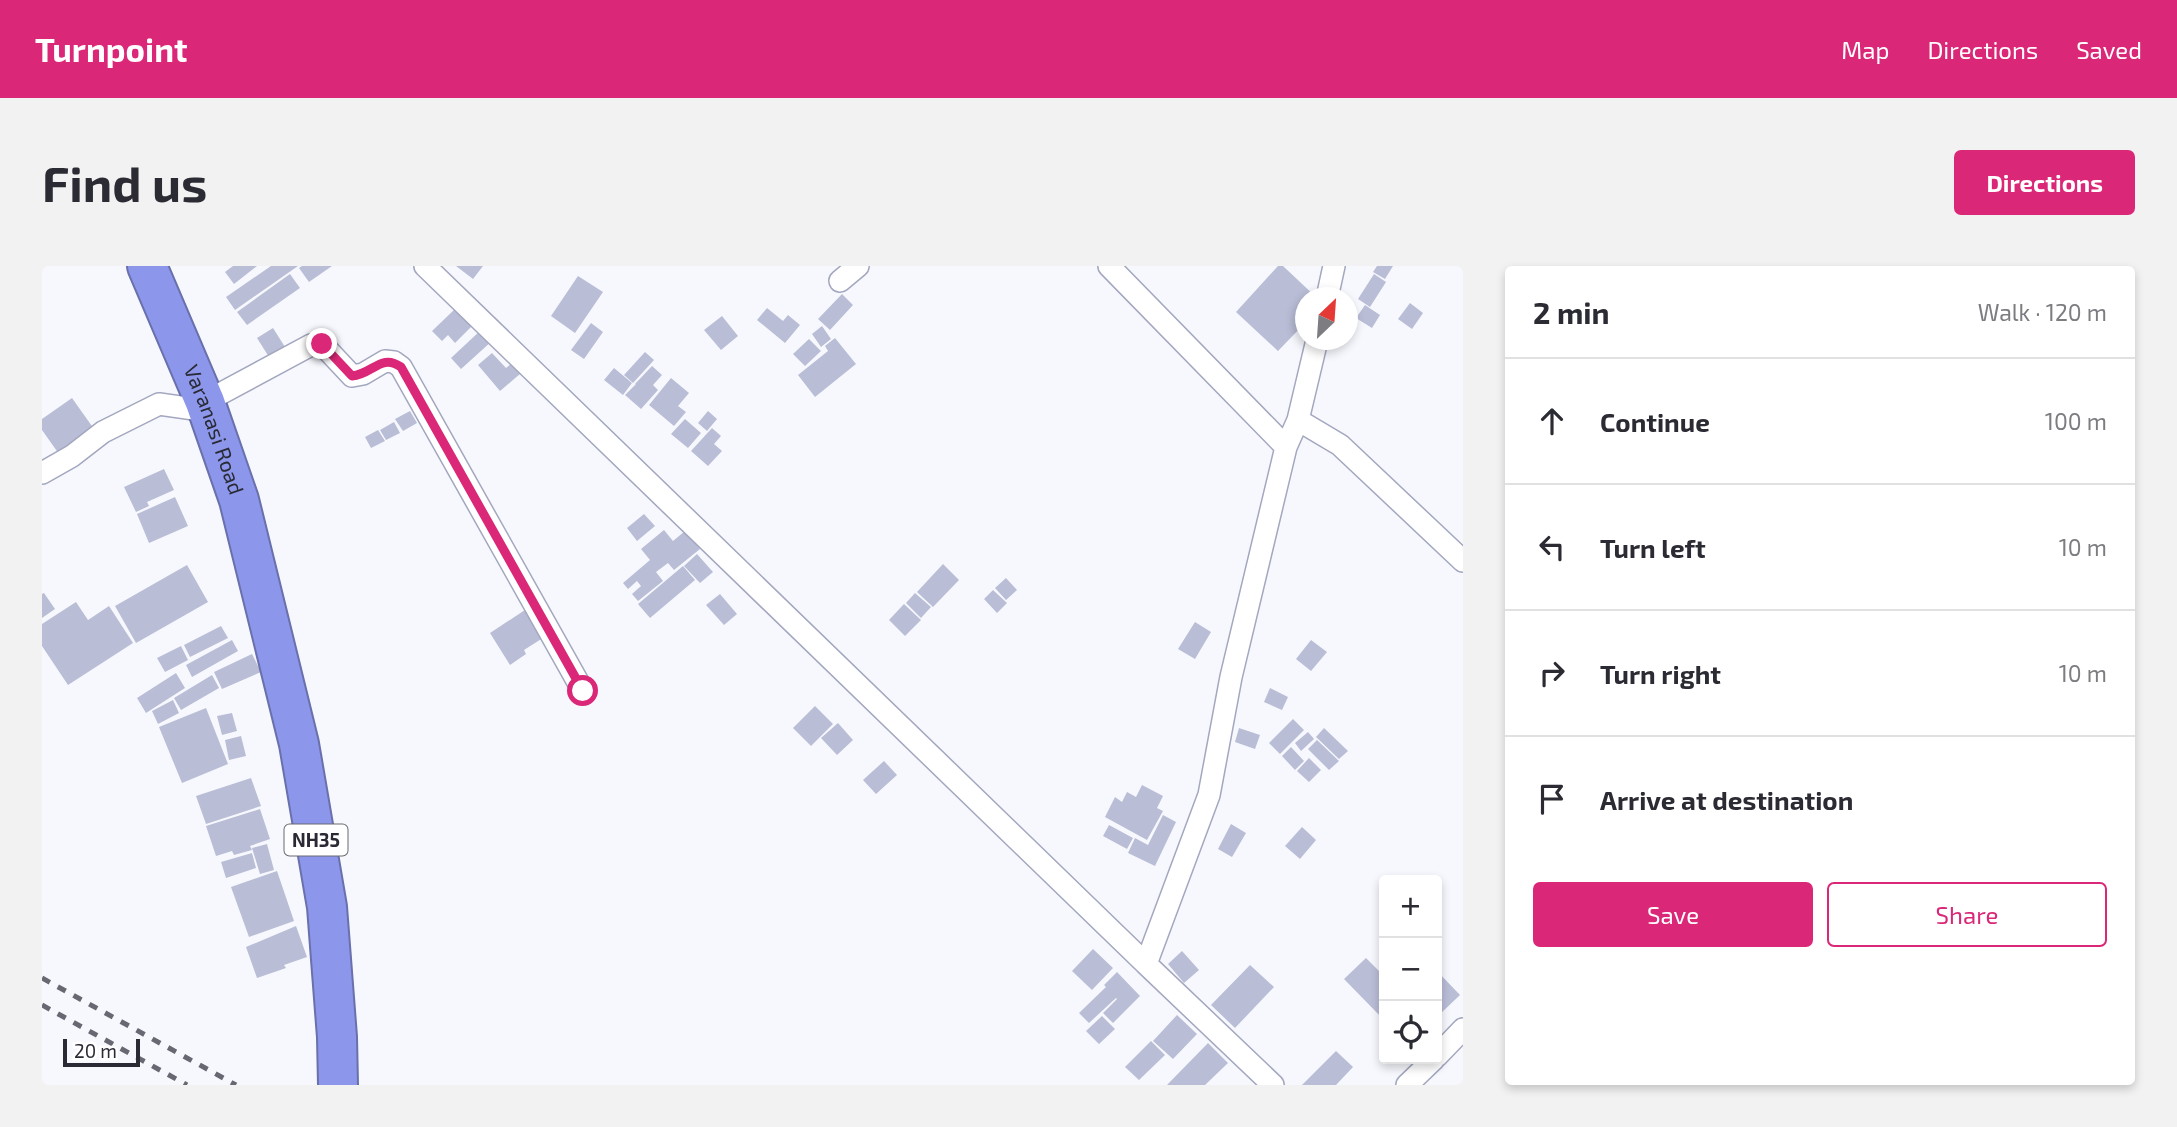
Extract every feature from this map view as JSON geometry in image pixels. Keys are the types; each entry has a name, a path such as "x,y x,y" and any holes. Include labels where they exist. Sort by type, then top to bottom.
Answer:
{"highway":[{"name":"Varanasi Road","path":"147,266 207,407 239,500 299,744 322,871 331,942 338,1085"}],"street":[{"path":"425,266 1273,1085"},
{"path":"840,281 858,266"},
{"path":"1109,266 1286,447"},
{"path":"1329,287 1334,266"},
{"path":"42,473 72,456 103,432 159,404 207,407 311,345 322,344 352,376 363,374 385,361 394,362 401,367 583,691"},
{"path":"1146,964 1209,795 1231,677 1286,447 1298,420 1315,350"},
{"path":"1298,420 1340,445 1463,561"},
{"path":"1442,1050 1463,1029"},
{"path":"1408,1085 1428,1064"}],"building":[{"path":"233,266 257,266 234,284 225,272"},
{"path":"271,266 298,266 235,310 226,297"},
{"path":"332,266 309,282 299,268"},
{"path":"456,266 483,266 473,279"},
{"path":"1278,266 1283,266 1305,287 1295,287 1295,333 1278,351 1236,312"},
{"path":"1377,266 1393,266 1385,279 1373,272"},
{"path":"290,274 300,288 247,325 237,312"},
{"path":"1374,274 1386,282 1370,307 1358,299"},
{"path":"578,276 603,292 575,333 551,316"},
{"path":"842,294 853,305 830,330 818,319"},
{"path":"1410,303 1423,313 1412,329 1398,319"},
{"path":"1365,305 1380,315 1372,328 1358,319"},
{"path":"767,308 783,321 788,315 800,325 785,343 757,320"},
{"path":"455,309 472,326 455,343 448,335 442,341 432,331"},
{"path":"722,316 738,336 721,350 704,330"},
{"path":"591,323 603,332 584,359 571,350"},
{"path":"822,326 831,339 821,347 812,334"},
{"path":"273,328 285,347 269,357 257,338"},
{"path":"481,330 492,341 461,369 451,358"},
{"path":"835,338 856,364 815,397 798,375 828,351 825,346"},
{"path":"809,339 821,351 805,366 793,354"},
{"path":"645,352 654,360 633,383 624,375"},
{"path":"492,353 506,368 518,358 527,368 500,391 478,365"},
{"path":"652,366 662,375 653,385 658,390 641,409 625,395"},
{"path":"614,368 632,383 623,395 604,380"},
{"path":"671,378 689,393 678,406 686,412 674,426 649,405"},
{"path":"72,398 94,429 59,454 42,430 42,419"},
{"path":"410,411 417,423 403,431 395,419"},
{"path":"708,411 717,419 707,431 698,423"},
{"path":"685,419 701,433 688,448 671,434"},
{"path":"394,422 400,433 386,440 380,430"},
{"path":"712,428 721,436 714,444 722,451 708,466 691,451"},
{"path":"378,430 385,441 371,448 365,437"},
{"path":"164,469 174,490 147,502 149,506 136,512 124,487"},
{"path":"175,497 188,526 149,543 137,514"},
{"path":"644,514 655,526 637,541 627,528"},
{"path":"664,530 673,541 685,531 700,549 674,570 668,563 656,572 663,581 638,601 632,594 641,586 637,581 628,589 623,583 650,560 641,549"},
{"path":"697,554 713,572 700,583 684,566"},
{"path":"943,564 959,580 933,607 917,592"},
{"path":"187,565 208,602 136,643 115,606"},
{"path":"683,566 695,580 650,618 638,604"},
{"path":"1006,578 1017,590 1006,600 995,588"},
{"path":"993,590 1007,603 997,613 984,599"},
{"path":"44,593 55,609 42,618 42,594"},
{"path":"915,593 931,607 921,618 906,603"},
{"path":"720,594 737,614 724,625 706,605"},
{"path":"76,602 88,620 109,606 133,643 68,685 42,646 42,624"},
{"path":"904,604 921,620 905,636 889,620"},
{"path":"528,608 546,636 524,650 526,654 510,665 490,633"},
{"path":"1195,622 1211,632 1195,659 1178,649"},
{"path":"221,626 228,638 190,657 184,645"},
{"path":"232,640 238,651 192,677 186,665"},
{"path":"1311,640 1327,652 1311,671 1296,659"},
{"path":"181,646 188,660 165,672 157,658"},
{"path":"252,654 261,672 222,689 214,672"},
{"path":"176,673 185,688 146,713 137,698"},
{"path":"212,675 219,688 181,710 174,698"},
{"path":"1270,688 1288,697 1282,710 1264,702"},
{"path":"173,700 179,713 158,724 152,711"},
{"path":"815,706 833,724 811,746 793,728"},
{"path":"206,708 228,764 182,783 159,727"},
{"path":"232,713 237,731 222,735 217,716"},
{"path":"1293,719 1304,730 1280,754 1269,743"},
{"path":"838,723 853,740 837,755 821,738"},
{"path":"1239,728 1260,735 1255,749 1235,742"},
{"path":"1324,728 1348,751 1339,759 1316,737"},
{"path":"1308,732 1314,739 1301,751 1295,743"},
{"path":"241,736 246,756 229,760 225,740"},
{"path":"1317,740 1339,761 1329,770 1308,749"},
{"path":"1291,747 1304,761 1295,770 1282,756"},
{"path":"1309,758 1321,770 1309,782 1297,771"},
{"path":"884,761 897,775 876,794 863,780"},
{"path":"251,778 261,806 206,824 196,796"},
{"path":"1142,785 1163,796 1157,808 1163,811 1147,840 1105,817 1115,797 1122,802 1127,792 1136,797"},
{"path":"260,809 270,839 250,846 252,850 234,855 232,851 216,856 206,826"},
{"path":"1163,815 1176,822 1155,866 1128,853 1135,838 1148,845"},
{"path":"1231,824 1246,833 1232,857 1218,849"},
{"path":"1109,825 1133,838 1127,849 1103,836"},
{"path":"1302,827 1316,840 1300,859 1285,846"},
{"path":"267,844 274,870 260,874 252,848"},
{"path":"252,853 256,868 226,878 221,862"},
{"path":"277,871 294,921 249,937 231,887"},
{"path":"296,926 307,957 257,978 246,947"},
{"path":"1093,949 1113,968 1092,990 1072,971"},
{"path":"1182,951 1199,970 1184,983 1168,964"},
{"path":"1366,958 1379,971 1379,1015 1344,979"},
{"path":"1250,965 1274,987 1235,1028 1211,1005"},
{"path":"1117,972 1140,996 1113,1023 1103,1013 1116,998 1089,1023 1079,1013 1106,987 1104,985"},
{"path":"1442,976 1460,995 1442,1012"},
{"path":"1177,1015 1197,1034 1173,1059 1153,1041"},
{"path":"1102,1016 1115,1029 1099,1044 1086,1031"},
{"path":"1151,1041 1165,1055 1139,1080 1125,1067"},
{"path":"1208,1043 1228,1063 1205,1085 1167,1085"},
{"path":"1336,1051 1353,1067 1336,1085 1302,1085"}],"railway":[{"path":"42,978 236,1085"},
{"path":"42,1005 187,1085"}],"route":[{"path":"322,344 352,376 363,374 385,361 394,362 401,367 583,691"}]}
